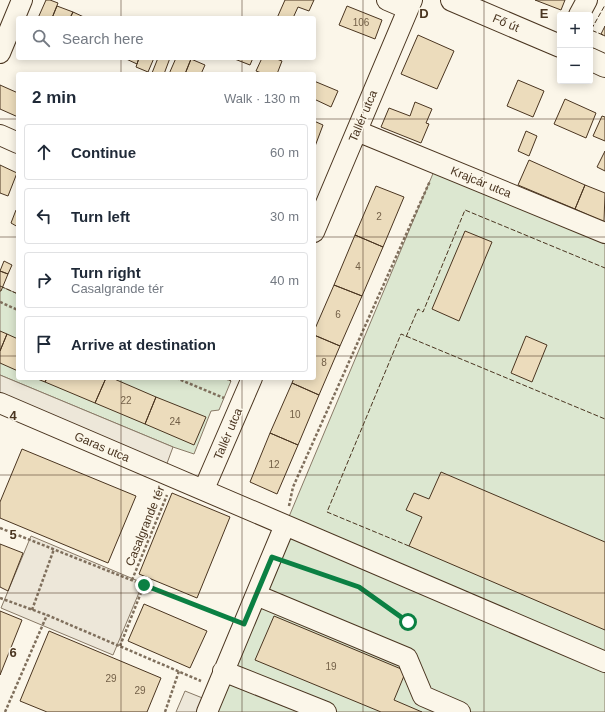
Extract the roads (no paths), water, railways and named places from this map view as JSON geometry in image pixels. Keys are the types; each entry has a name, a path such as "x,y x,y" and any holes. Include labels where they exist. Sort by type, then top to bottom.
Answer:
{"main road":[{"name":"Fő út","path":"452,0 557,45"},
{"path":"593,60 605,66"}],"street":[{"path":"0,53 22,0"},
{"path":"387,0 410,4"},
{"path":"580,12 587,0"},
{"name":"Tallér utca","path":"316,227 410,4"},
{"name":"Krajcár utca","path":"357,131 605,233"},
{"path":"0,135 16,142"},
{"name":"Tallér utca","path":"204,489 251,380"},
{"name":"Garas utca","path":"0,403 174,478 204,489 605,662"},
{"path":"207,712 285,525"},
{"path":"256,595 407,658 424,696 460,712"},
{"path":"220,680 326,712"}]}
